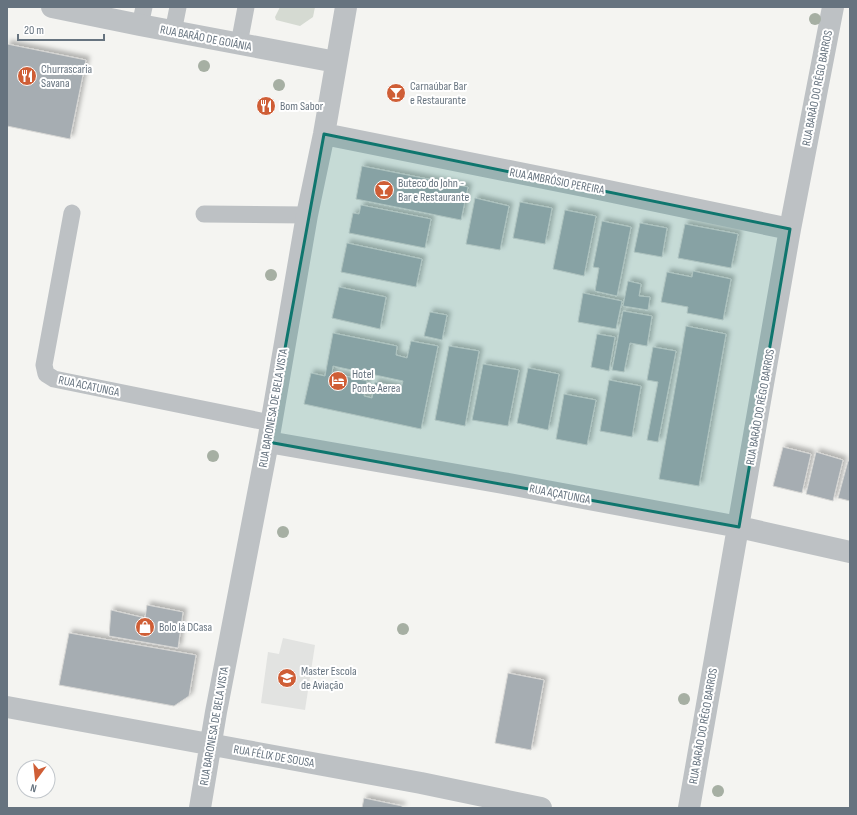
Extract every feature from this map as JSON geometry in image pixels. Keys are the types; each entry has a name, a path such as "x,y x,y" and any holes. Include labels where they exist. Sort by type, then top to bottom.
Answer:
{"street":[{"name":"RUA BARÃO DE GOIÂNIA","path":"52,7 142,16 173,32 336,62"},
{"name":"RUA BARONESA DE BELA VISTA","path":"200,808 346,7"},
{"name":"RUA BARÃO DO RÊGO BARROS","path":"689,808 790,229 833,7"},
{"name":"RUA AMBRÓSIO PEREIRA","path":"324,134 790,229"},
{"name":"RUA AÇATUNGA","path":"269,432 503,483 739,527 850,552"},
{"name":"RUA FÉLIX DE SOUSA","path":"7,707 422,783 541,808"}],"lane":[{"path":"173,32 178,7"},
{"path":"239,44 246,7"},
{"name":"RUA ACATUNGA","path":"72,213 44,365 46,374 54,379 269,432"},
{"path":"204,214 307,216"}],"highlighted area":[{"path":"324,134 790,229 739,527 268,442"}],"shaded area":[{"path":"280,7 315,7 313,17 300,26 276,20 275,17"},
{"name":"Master Escola de Aviação","path":"283,638 315,645 305,710 261,703 268,652 279,654"}],"building":[{"path":"7,44 86,60 70,139 7,126"},
{"path":"362,166 468,187 461,220 356,199"},
{"path":"475,198 509,206 500,250 466,244"},
{"path":"520,202 552,208 545,244 513,238"},
{"path":"361,205 431,219 425,248 349,233 353,213 359,214"},
{"path":"565,210 596,216 584,276 553,269"},
{"path":"602,221 631,227 617,296 595,291 599,268 593,267"},
{"path":"640,223 667,228 662,257 634,252"},
{"path":"685,224 738,234 731,268 678,258"},
{"path":"347,243 422,259 416,287 341,272"},
{"path":"693,271 731,279 723,320 687,313 688,307 661,302 667,272 692,277"},
{"path":"628,281 641,284 639,296 650,297 648,310 623,306"},
{"path":"339,287 386,297 380,329 332,318"},
{"path":"583,293 622,301 616,329 578,322"},
{"path":"623,311 652,316 647,346 630,343 624,372 612,370"},
{"path":"430,312 447,315 442,340 424,336"},
{"path":"686,326 726,334 699,486 659,479"},
{"name":"Hotel Ponte Aerea","path":"333,333 397,346 396,355 407,358 411,341 438,346 421,429 304,404 311,373 325,376","holes":["333,366 403,381 401,388 375,382 372,398 364,396 367,381 332,373"]},
{"path":"597,334 615,337 609,371 591,367"},
{"path":"449,346 479,351 465,426 435,420"},
{"path":"653,347 676,351 658,442 647,440 658,382 647,380"},
{"path":"483,364 519,370 508,426 472,420"},
{"path":"528,368 559,374 548,430 517,423"},
{"path":"609,380 641,386 632,437 600,431"},
{"path":"564,394 596,400 587,445 556,439"},
{"path":"783,447 811,454 802,493 773,486"},
{"path":"816,452 843,460 833,501 806,494"},
{"path":"848,461 850,461 850,501 838,498"},
{"name":"Bolo lá DCasa","path":"147,605 183,612 178,648 109,636 111,610 145,618"},
{"path":"69,633 196,655 189,696 174,706 59,685"},
{"path":"508,673 544,680 531,750 495,743"},
{"path":"364,798 402,806 402,808 362,808"}],"place":[{"name":"Churrascaria Savana","path":"27,76"},
{"name":"Carnaúbar Bar e Restaurante","path":"396,93"},
{"name":"Bom Sabor","path":"266,106"},
{"name":"Buteco do John - Bar e Restaurante","path":"384,190"},
{"name":"Hotel Ponte Aerea","path":"338,381"},
{"name":"Bolo lá DCasa","path":"145,627"},
{"name":"Master Escola de Aviação","path":"287,678"}]}
